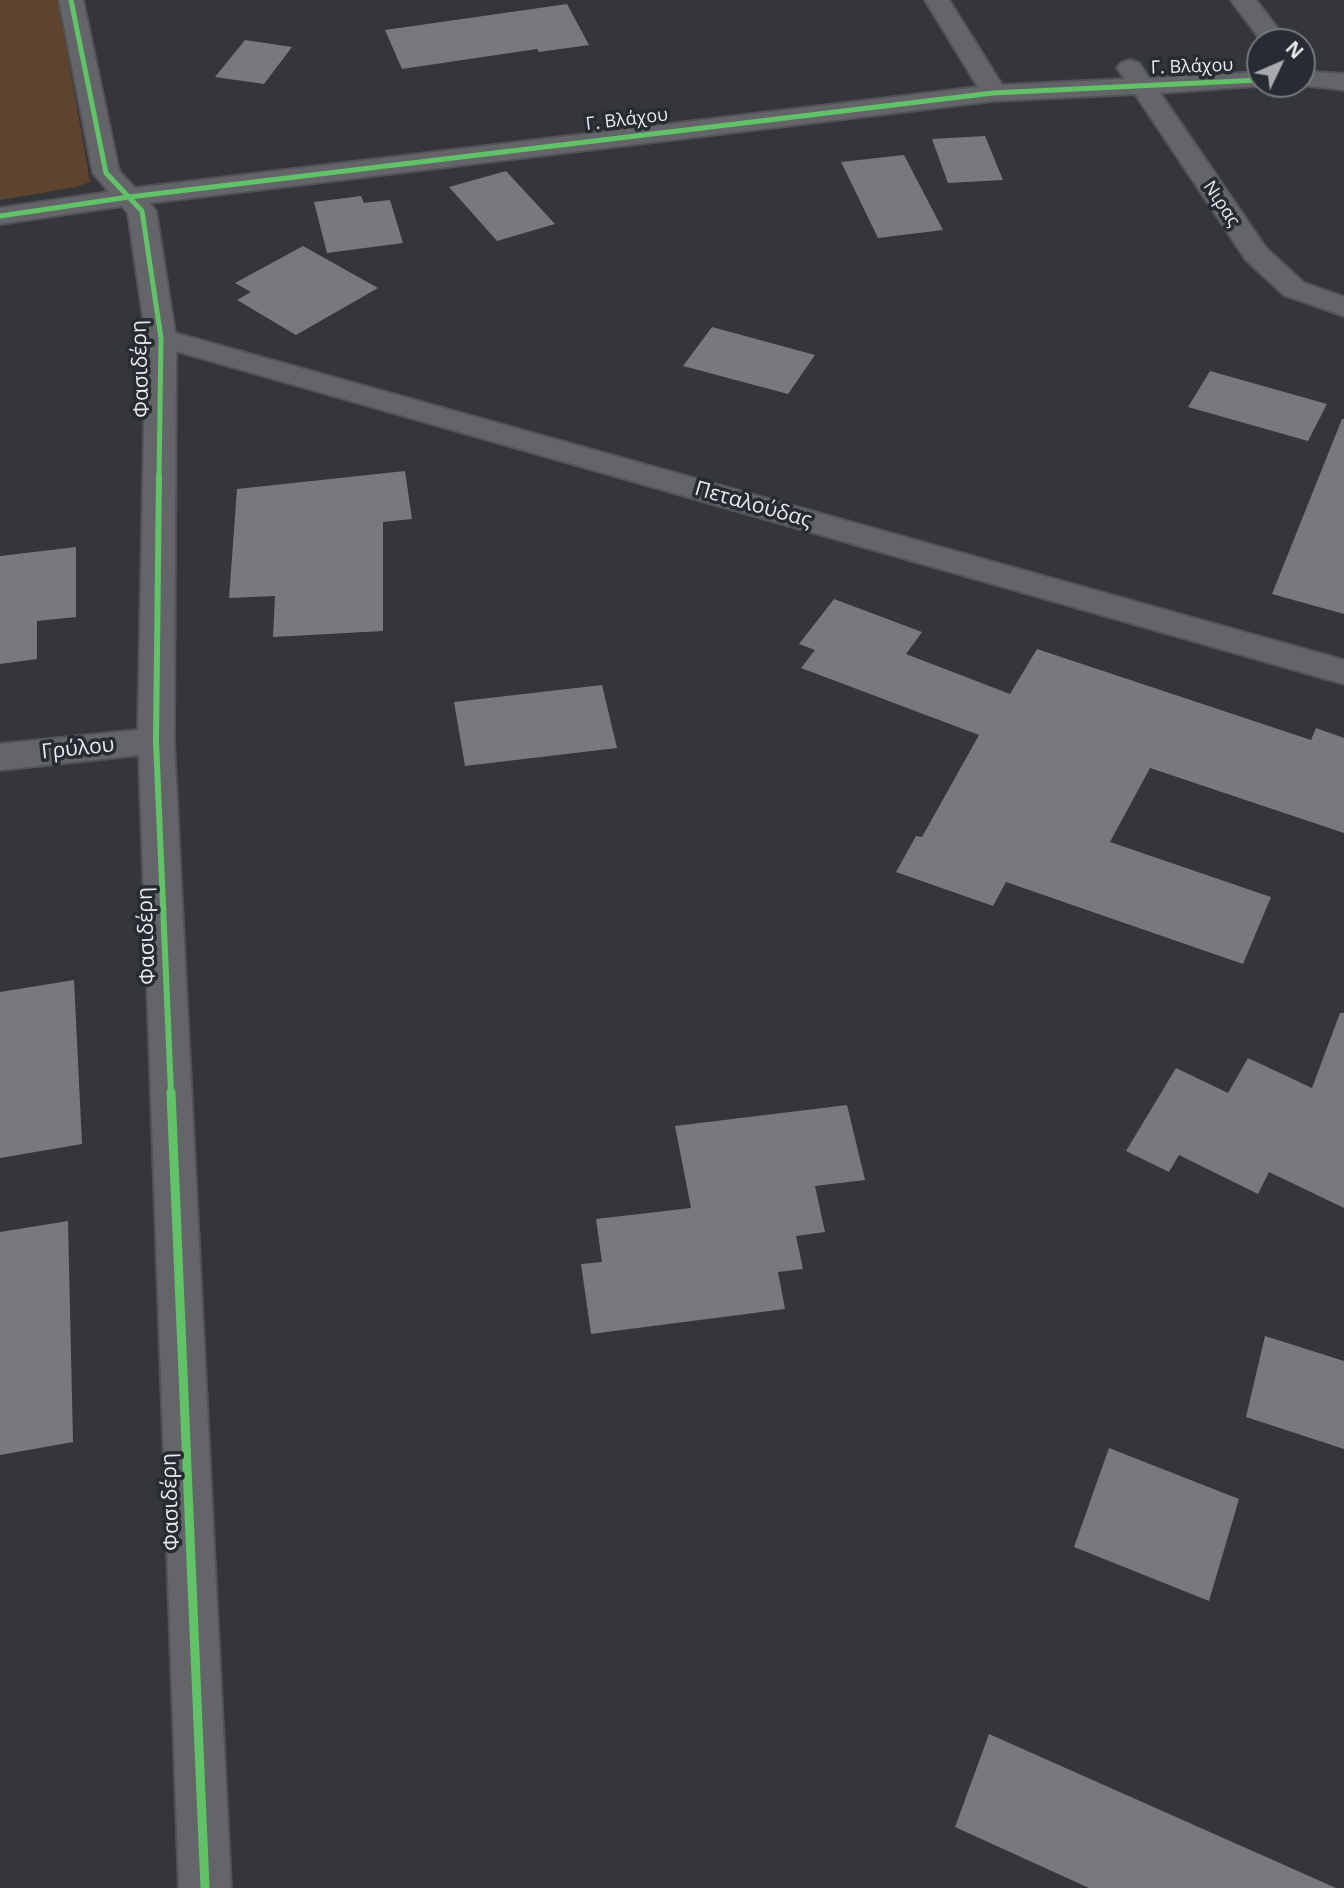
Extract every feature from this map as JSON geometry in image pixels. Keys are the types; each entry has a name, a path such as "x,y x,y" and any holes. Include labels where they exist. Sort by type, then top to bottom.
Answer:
{"street":[{"name":"Φασιδέρη","path":"71,0 106,173 142,211 161,338 156,741 205,1888"},
{"path":"937,0 990,86"},
{"path":"1243,0 1264,28"},
{"name":"Γ. Βλάχου","path":"0,216 129,197 236,186 746,121 990,86 1246,66"},
{"path":"1316,66 1344,68"},
{"name":"Γ. Βλάχου","path":"1135,76 1246,80"},
{"name":"Νιρας","path":"1135,76 1256,254 1294,289 1344,307"},
{"path":"1316,80 1344,82"},
{"name":"Πεταλούδας","path":"161,338 1344,672"},
{"name":"Γρύλου","path":"0,757 156,741"}],"shaded area":[{"path":"0,0 58,0 90,182 76,187 0,200"}],"building":[{"path":"567,4 589,45 539,52 537,49 402,69 385,30"},
{"path":"245,40 292,47 264,84 215,77"},
{"path":"985,136 1003,180 948,183 932,139"},
{"path":"904,155 943,230 878,238 841,162"},
{"path":"506,171 555,224 497,241 449,187"},
{"path":"361,196 364,203 390,200 403,243 327,253 314,202"},
{"path":"303,246 378,288 296,335 237,300 251,292 235,283"},
{"path":"712,327 815,355 788,394 683,366"},
{"path":"1210,371 1327,404 1308,441 1188,407"},
{"path":"1344,419 1344,614 1272,594"},
{"path":"405,471 412,519 383,522 383,631 273,637 275,596 229,598 237,489"},
{"path":"76,547 76,617 37,621 37,659 0,664 0,556"},
{"path":"834,599 922,632 906,654 1010,694 1037,649 1311,740 1316,728 1344,738 1344,833 1150,768 1110,842 1271,897 1243,964 1006,882 993,906 896,872 916,836 922,837 979,735 801,668 815,650 799,644"},
{"path":"602,685 617,748 465,766 454,702"},
{"path":"74,980 82,1144 0,1158 0,992"},
{"path":"1340,1013 1344,1013 1344,1208 1269,1172 1258,1194 1179,1155 1169,1172 1126,1151 1176,1068 1228,1093 1248,1058 1312,1088"},
{"path":"847,1105 865,1180 815,1186 825,1232 796,1236 803,1269 778,1272 785,1309 591,1334 581,1264 602,1262 596,1219 691,1208 675,1126"},
{"path":"68,1221 73,1442 0,1455 0,1232"},
{"path":"1265,1336 1344,1361 1344,1449 1246,1417"},
{"path":"1109,1448 1239,1499 1209,1601 1074,1547"},
{"path":"989,1734 1336,1888 1089,1888 955,1827"}],"cycle path":[{"path":"71,0 106,173 142,211 161,338 156,741 205,1888"},
{"path":"0,216 129,197 993,93 1246,81"}]}
